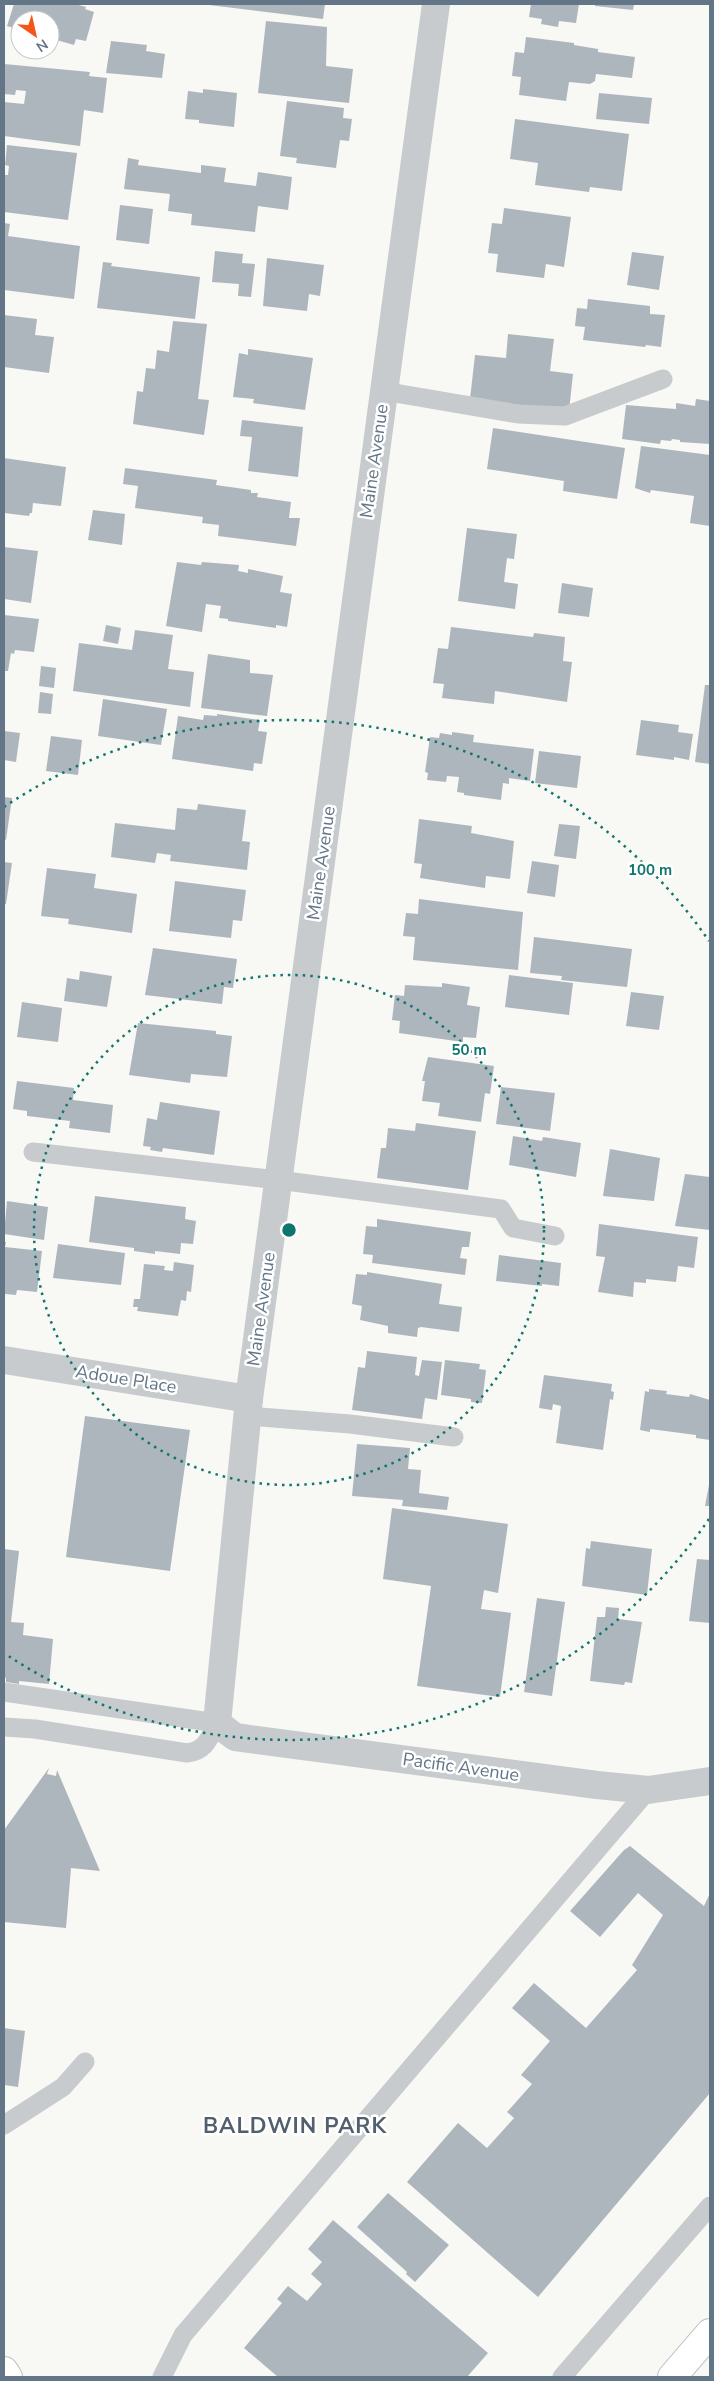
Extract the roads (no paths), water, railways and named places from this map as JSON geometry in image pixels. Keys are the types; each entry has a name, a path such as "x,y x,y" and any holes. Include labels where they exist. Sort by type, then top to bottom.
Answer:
{"main road":[{"path":"672,2377 710,2333"},
{"path":"4,2371 8,2377"}],"street":[{"name":"Maine Avenue","path":"217,1723 248,1407 436,4"},
{"name":"Adoue Place","path":"4,1360 248,1407"},
{"name":"Pacific Avenue","path":"217,1723 234,1737 648,1790 710,1781"}],"lane":[{"path":"384,391 518,414 565,416 663,379"},
{"path":"33,1152 278,1180 501,1209 513,1228 555,1236"},
{"path":"248,1407 350,1424 454,1437"},
{"path":"4,1692 217,1723 206,1745 196,1752 187,1753 35,1728 4,1727"},
{"path":"162,2377 183,2335 648,1790"},
{"path":"4,2125 63,2087 85,2062"},
{"path":"562,2377 710,2206"}],"district":[{"name":"BALDWIN PARK","path":"295,2125"}]}
